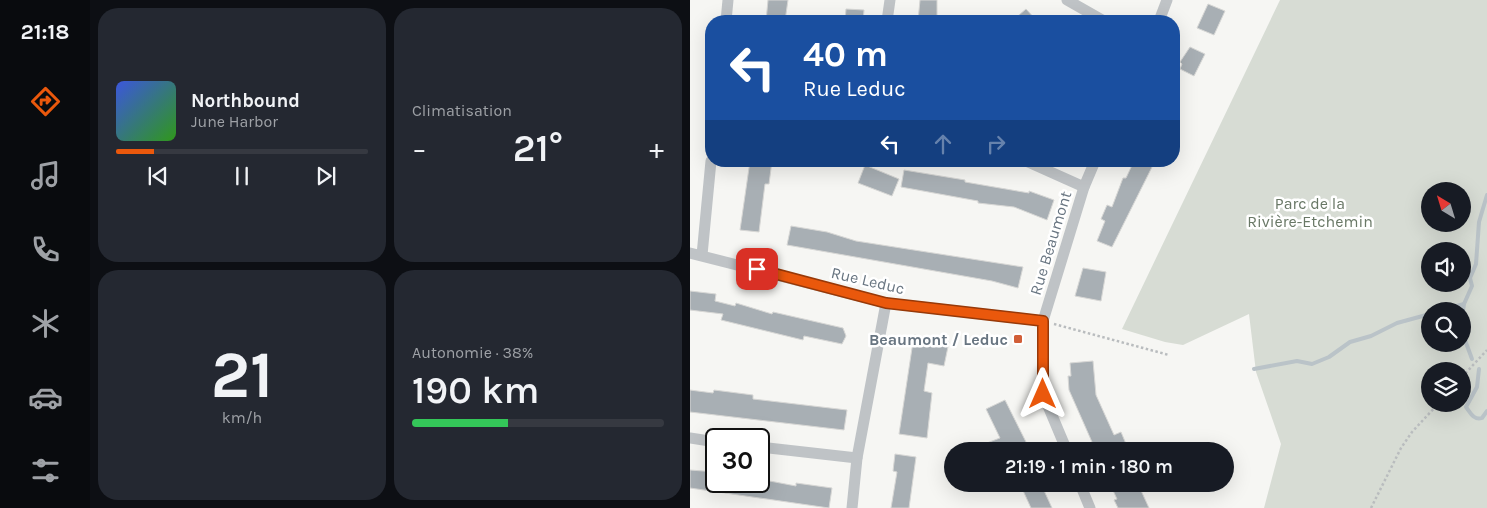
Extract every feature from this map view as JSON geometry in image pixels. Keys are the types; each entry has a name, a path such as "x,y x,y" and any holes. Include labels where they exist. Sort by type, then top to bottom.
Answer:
{"street":[{"path":"727,15 728,0"},
{"path":"888,15 890,0"},
{"path":"1067,0 1093,15"},
{"path":"1161,15 1167,0"},
{"path":"696,254 710,167"},
{"path":"1039,167 1084,187"},
{"name":"Rue Beaumont","path":"1063,442 1043,394 1043,321 1084,187 1092,167"},
{"name":"Rue Leduc","path":"696,254 886,303 1043,321"},
{"path":"852,508 857,458 886,303"},
{"path":"690,438 705,440"},
{"path":"770,448 857,458"},
{"path":"1083,492 1090,508"}],"path":[{"path":"1043,321 1169,355"},
{"path":"1471,367 1487,350"},
{"path":"1371,508 1401,448 1412,432 1431,412"}],"green space":[{"name":"Parc de la Rivière-Etchemin","path":"1280,0 1487,0 1487,508 1264,508 1281,444 1256,372 1249,314 1183,345 1165,342 1122,329"}],"building":[{"path":"768,0 788,0 786,15 767,15"},
{"path":"920,0 937,0 937,15 919,15"},
{"path":"1208,4 1225,11 1214,35 1197,28"},
{"path":"846,9 864,10 864,15 846,15"},
{"path":"1026,9 1032,15 1019,15"},
{"path":"1190,47 1205,54 1194,76 1180,69 1182,64 1180,62"},
{"path":"749,167 771,167 769,184 765,184 759,232 740,230"},
{"path":"864,167 870,167 899,179 892,196 858,183"},
{"path":"1131,167 1152,167 1112,247 1097,241 1105,221 1101,219 1107,205 1112,207 1123,178 1126,178"},
{"path":"904,170 1029,193 1029,191 1054,200 1047,220 1014,207 978,203 978,201 901,187"},
{"path":"791,226 827,232 856,241 1023,267 1018,288 992,281 787,245"},
{"path":"1083,268 1106,272 1101,301 1075,296"},
{"path":"690,291 716,294 715,301 735,306 736,303 772,314 773,312 843,328 846,336 842,344 804,336 803,340 721,320 723,314 690,310"},
{"path":"914,335 949,342 944,366 928,363 924,391 932,393 927,438 899,434"},
{"path":"1093,361 1096,395 1114,435 1121,432 1125,442 1092,442 1069,390 1068,376 1071,376 1070,363"},
{"path":"690,390 713,393 714,390 753,395 753,399 847,410 844,430 690,412"},
{"path":"1005,400 1026,442 990,442 1000,438 986,409"},
{"path":"895,454 916,457 909,508 891,508 897,472 893,471"},
{"path":"690,470 705,471 705,490 690,488"},
{"path":"770,481 796,486 796,483 832,488 829,508 725,493 770,493"},
{"path":"1024,492 1045,492 1052,508 1031,508"},
{"path":"1114,492 1142,492 1149,508 1118,508 1114,500 1117,499"}],"waterway":[{"path":"1465,302 1472,286 1470,278 1476,264 1479,222 1487,195"},
{"path":"1254,369 1297,361 1312,364 1329,357 1350,342 1371,336 1397,323 1421,316"},
{"path":"1469,352 1472,359"},
{"path":"1479,369 1477,387 1466,407 1473,416 1479,419 1487,411"}],"place":[{"name":"Beaumont / Leduc","path":"1018,339"}],"route":[{"path":"757,269 886,303 1043,321 1043,394"}]}
